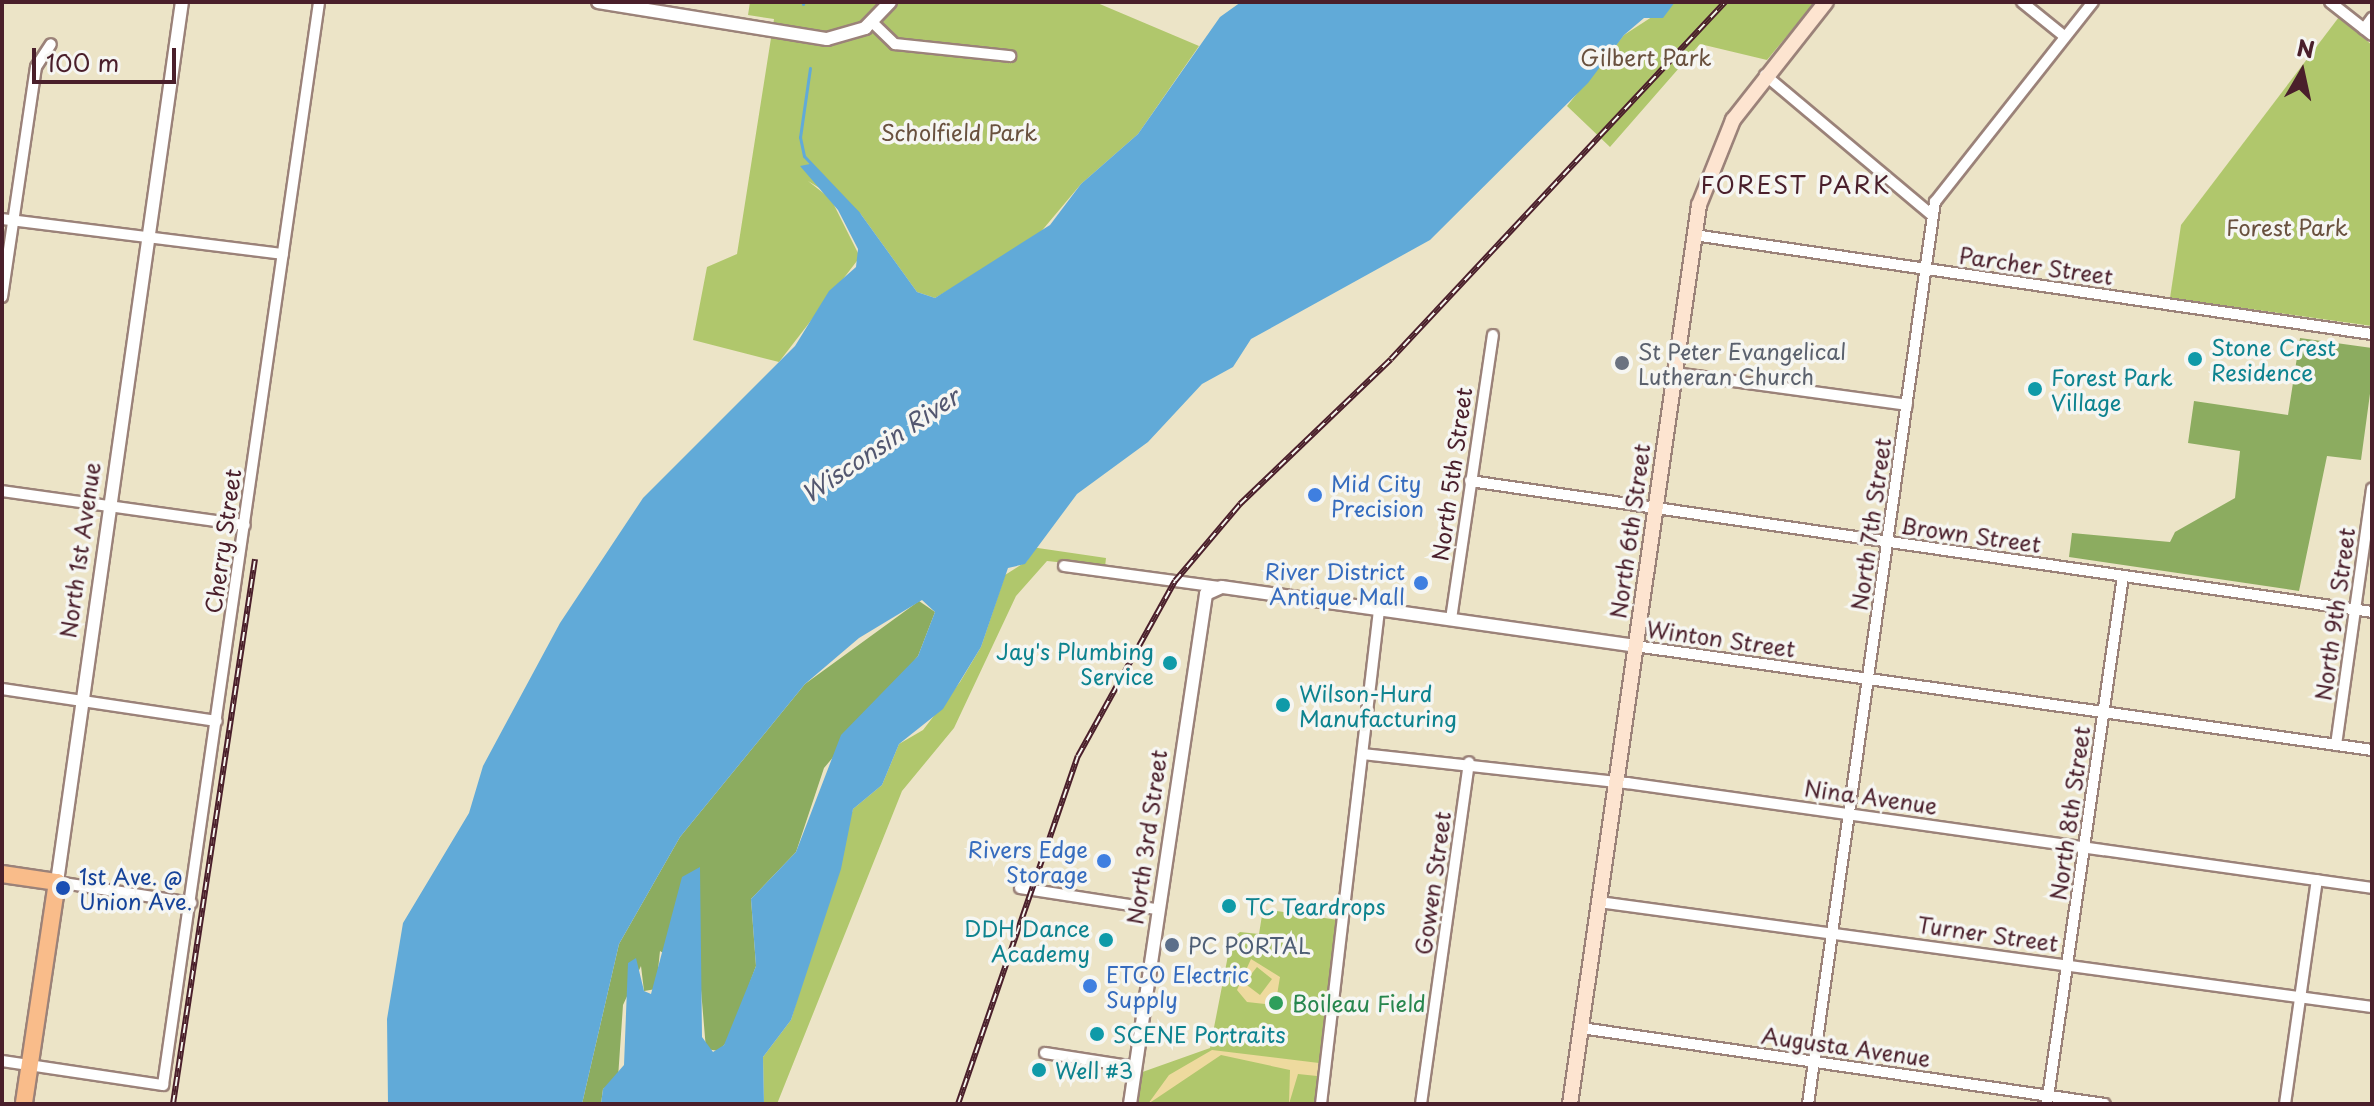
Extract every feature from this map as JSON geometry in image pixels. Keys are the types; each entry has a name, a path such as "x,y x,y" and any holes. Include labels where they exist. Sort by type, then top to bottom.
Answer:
{"main road":[{"name":"North 6th Street","path":"1570,1104 1694,235 1716,154 1765,75 1826,2"},
{"path":"2,874 57,882"},
{"name":"North 1st Avenue","path":"24,1104 57,882"}],"street":[{"name":"North 1st Avenue","path":"57,882 107,507 182,2"},
{"name":"Cherry Street","path":"29,1065 163,1085 319,2"},
{"path":"598,2 827,39 872,22 890,2"},
{"path":"2022,2 2064,36"},
{"name":"North 7th Street","path":"1808,1104 1932,215 1946,180 2093,2"},
{"path":"2330,2 2368,32 2372,18"},
{"path":"872,22 895,44 1010,56"},
{"path":"2,297 8,220 36,67 51,44"},
{"path":"1765,75 1932,215"},
{"path":"8,220 283,254"},
{"name":"Parcher Street","path":"1694,235 2372,334"},
{"name":"North 5th Street","path":"1451,619 1493,335"},
{"path":"1674,373 1907,405"},
{"name":"Brown Street","path":"1470,481 2372,612"},
{"name":"North 9th Street","path":"2336,745 2372,489"},
{"path":"2,491 245,525"},
{"name":"Winton Street","path":"1064,566 2372,750"},
{"name":"North 8th Street","path":"2048,1100 2123,576"},
{"name":"North 3rd Street","path":"1130,1104 1200,606 1206,594 1222,587"},
{"path":"1321,1104 1379,609"},
{"path":"2,689 217,721"},
{"name":"Nina Avenue","path":"1363,754 1469,762 1616,781 2372,888"},
{"name":"Gowen Street","path":"1421,1104 1469,762"},
{"path":"2285,1104 2317,880"},
{"path":"57,882 191,903"},
{"path":"1020,888 1156,909"},
{"name":"Turner Street","path":"1599,902 2067,963 2372,1007"},
{"name":"Augusta Avenue","path":"1581,1028 1814,1061 2048,1100 2105,1104"},
{"path":"1045,1053 1135,1067"},
{"path":"2,1061 29,1065"}],"green space":[{"name":"Scholfield Park","path":"750,2 1095,2 1199,46 1138,134 1081,184 1034,240 935,298 917,292 860,213 808,181 831,199 860,257 779,362 693,340 707,267 737,254 774,19 748,15"},
{"name":"Gilbert Park","path":"1675,2 1815,2 1767,60 1700,44 1610,147 1567,106 1624,35"},
{"name":"Forest Park","path":"2339,17 2372,45 2372,326 2170,298 2181,225"},
{"path":"2300,338 2372,348 2372,379 2361,460 2327,456 2299,591 2069,557 2072,533 2170,542 2175,532 2235,498 2240,451 2188,443 2194,401 2288,415"},
{"path":"1031,547 1106,558 1105,567 1047,561 1016,596 954,728 902,791 777,1104 764,1104 763,1057 791,1020 853,809 882,785 899,744 923,730 960,682 981,647 1005,575 1027,561"},
{"path":"919,601 935,612 918,656 824,768 796,852 751,899 756,966 729,1039 719,1051 706,1049 700,978 660,951 656,989 644,991 641,966 623,1005 618,1078 603,1089 601,1104 582,1104 619,944 680,837 805,684"},
{"path":"1263,909 1345,921 1320,1104 1130,1104 1134,1075 1210,1048 1231,940 1240,932 1259,934"}],"sand":[{"path":"1251,959 1280,977 1277,995 1265,1004 1247,1002 1237,990","holes":["1257,967 1272,979 1260,995 1244,983"]},
{"path":"1212,1050 1319,1063 1317,1076 1298,1074 1289,1104 1290,1070 1221,1055 1148,1104 1169,1075"}],"water":[{"name":"Wisconsin River","path":"1241,2 1675,2 1663,18 1644,18 1624,35 1588,83 1430,240 1251,339 1233,367 1202,384 1148,442 1077,494 1025,564 1008,568 981,647 943,709 899,744 882,785 853,809 841,869 791,1020 763,1057 764,1104 601,1104 603,1089 624,1065 628,963 636,958 644,991 651,994 682,877 700,867 702,1037 713,1052 724,1045 756,966 751,899 796,852 841,735 918,656 935,612 922,600 859,638 805,684 680,837 619,944 582,1104 388,1104 387,1019 403,923 469,813 483,766 560,623 643,498 795,346 829,291 856,267 858,249 838,210 800,166 810,164 860,213 917,292 935,298 1050,225 1081,184 1138,134 1220,17"}],"waterway":[{"path":"810,68 800,137 804,156 858,213"}],"railway":[{"path":"958,1104 1078,756 1175,581 1240,504 1391,359 1725,2"},
{"path":"173,1104 255,559"}],"place":[{"name":"Stone Crest Residence","path":"2195,359"},
{"name":"St Peter Evangelical Lutheran Church","path":"1622,363"},
{"name":"Forest Park Village","path":"2035,389"},
{"name":"Mid City Precision","path":"1315,495"},
{"name":"River District Antique Mall","path":"1421,583"},
{"name":"Jay's Plumbing Service","path":"1170,663"},
{"name":"Wilson-Hurd Manufacturing","path":"1283,705"},
{"name":"Rivers Edge Storage","path":"1104,861"},
{"name":"1st Ave. @ Union Ave.","path":"63,888"},
{"name":"TC Teardrops","path":"1229,906"},
{"name":"DDH Dance Academy","path":"1106,940"},
{"name":"PC PORTAL","path":"1172,945"},
{"name":"ETCO Electric Supply","path":"1090,986"},
{"name":"Boileau Field","path":"1276,1003"},
{"name":"SCENE Portraits","path":"1097,1034"},
{"name":"Well #3","path":"1039,1070"}],"district":[{"name":"FOREST PARK","path":"1796,185"}]}
